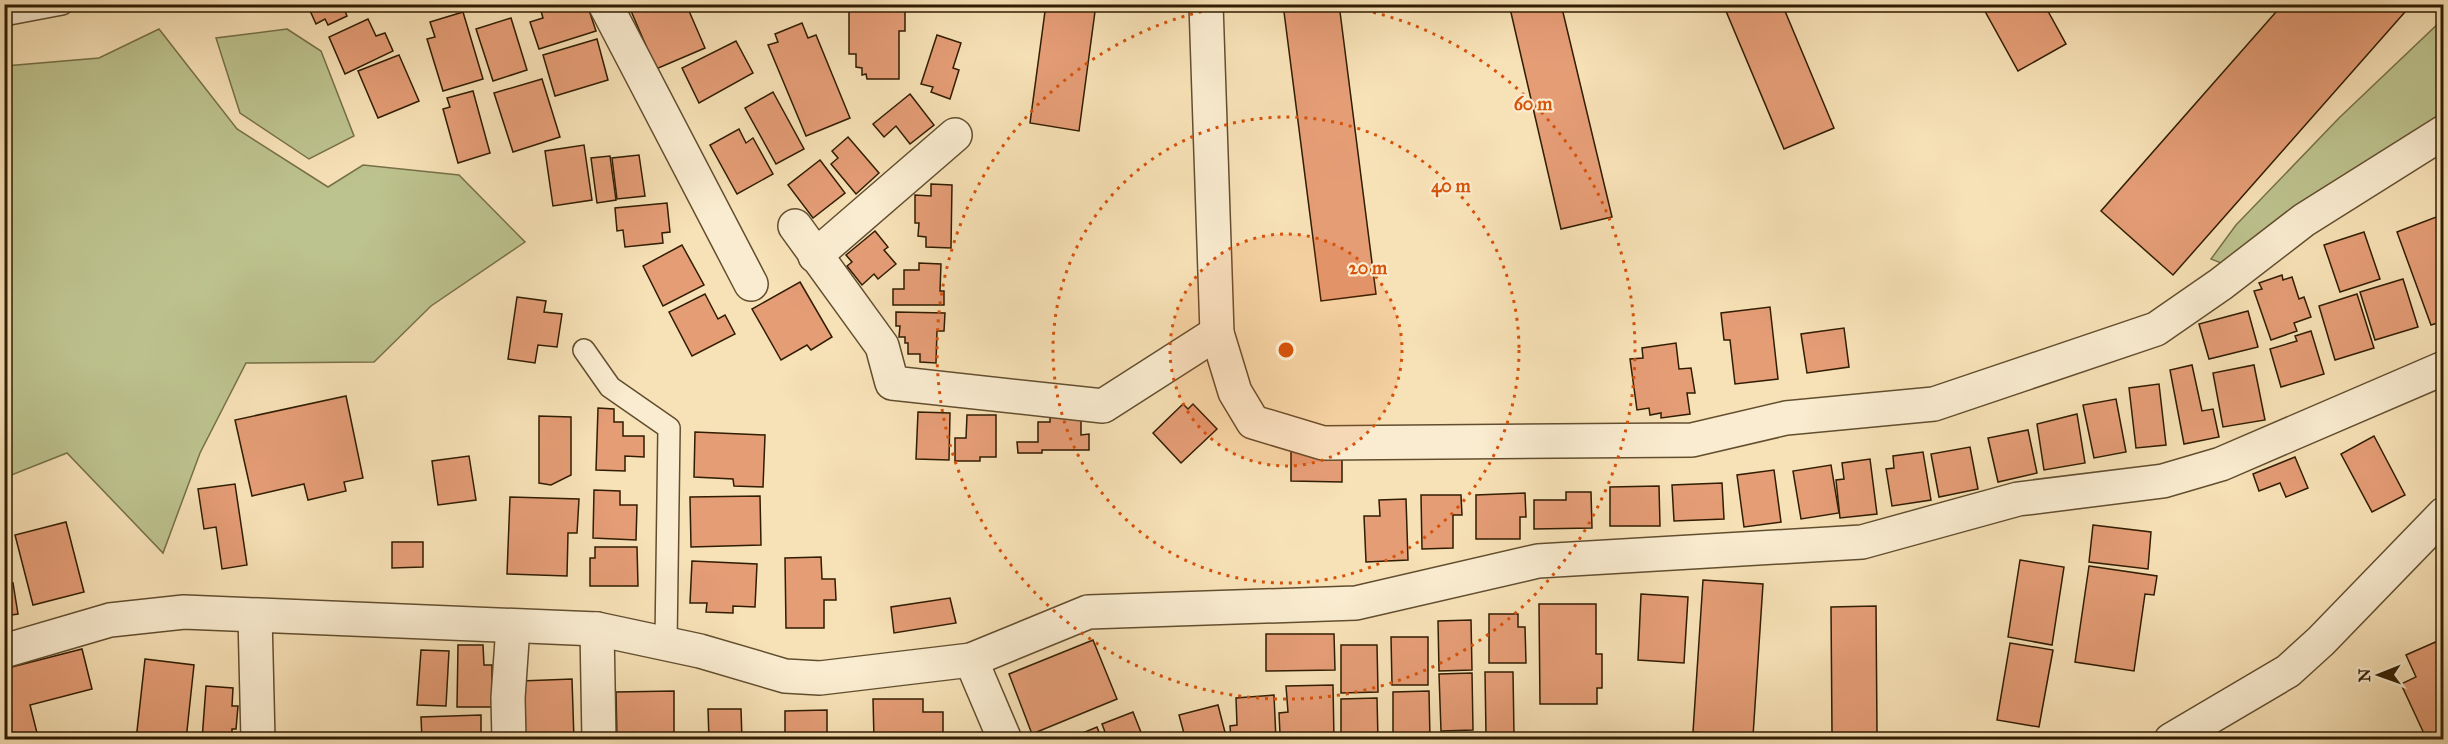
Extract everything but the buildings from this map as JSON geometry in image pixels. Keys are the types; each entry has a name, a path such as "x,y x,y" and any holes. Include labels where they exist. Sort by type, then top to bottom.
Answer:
{"street":[{"path":"605,4 751,284"},
{"path":"1206,4 1217,333 1235,392 1253,422 1323,442 1692,440 1786,417 1934,404 2156,329 2221,284 2304,220 2444,132"},
{"path":"815,256 955,135"},
{"path":"795,226 882,346 892,383 1103,406 1217,333"},
{"path":"4,651 110,620 184,612 597,629 666,643 785,676 820,678 971,660 1088,612 1356,603 1538,561 1862,542 2018,499 2163,481 2221,464 2444,368"},
{"path":"2171,740 2288,670 2321,641 2444,514"},
{"path":"255,616 258,740"},
{"path":"509,740 508,698 513,626"},
{"path":"597,629 599,740"},
{"path":"971,660 1005,740"}],"lane":[{"path":"4,15 62,4"},
{"path":"584,350 610,387 669,428 666,643"}],"green space":[{"path":"2443,19 2443,115 2373,159 2226,265 2211,259 2236,225 2339,118"},
{"path":"159,29 237,129 328,187 363,165 459,175 525,242 431,306 374,362 246,363 200,453 163,553 67,453 4,478 5,66 99,58"},
{"path":"287,29 321,51 354,136 309,159 240,113 216,38"}]}
